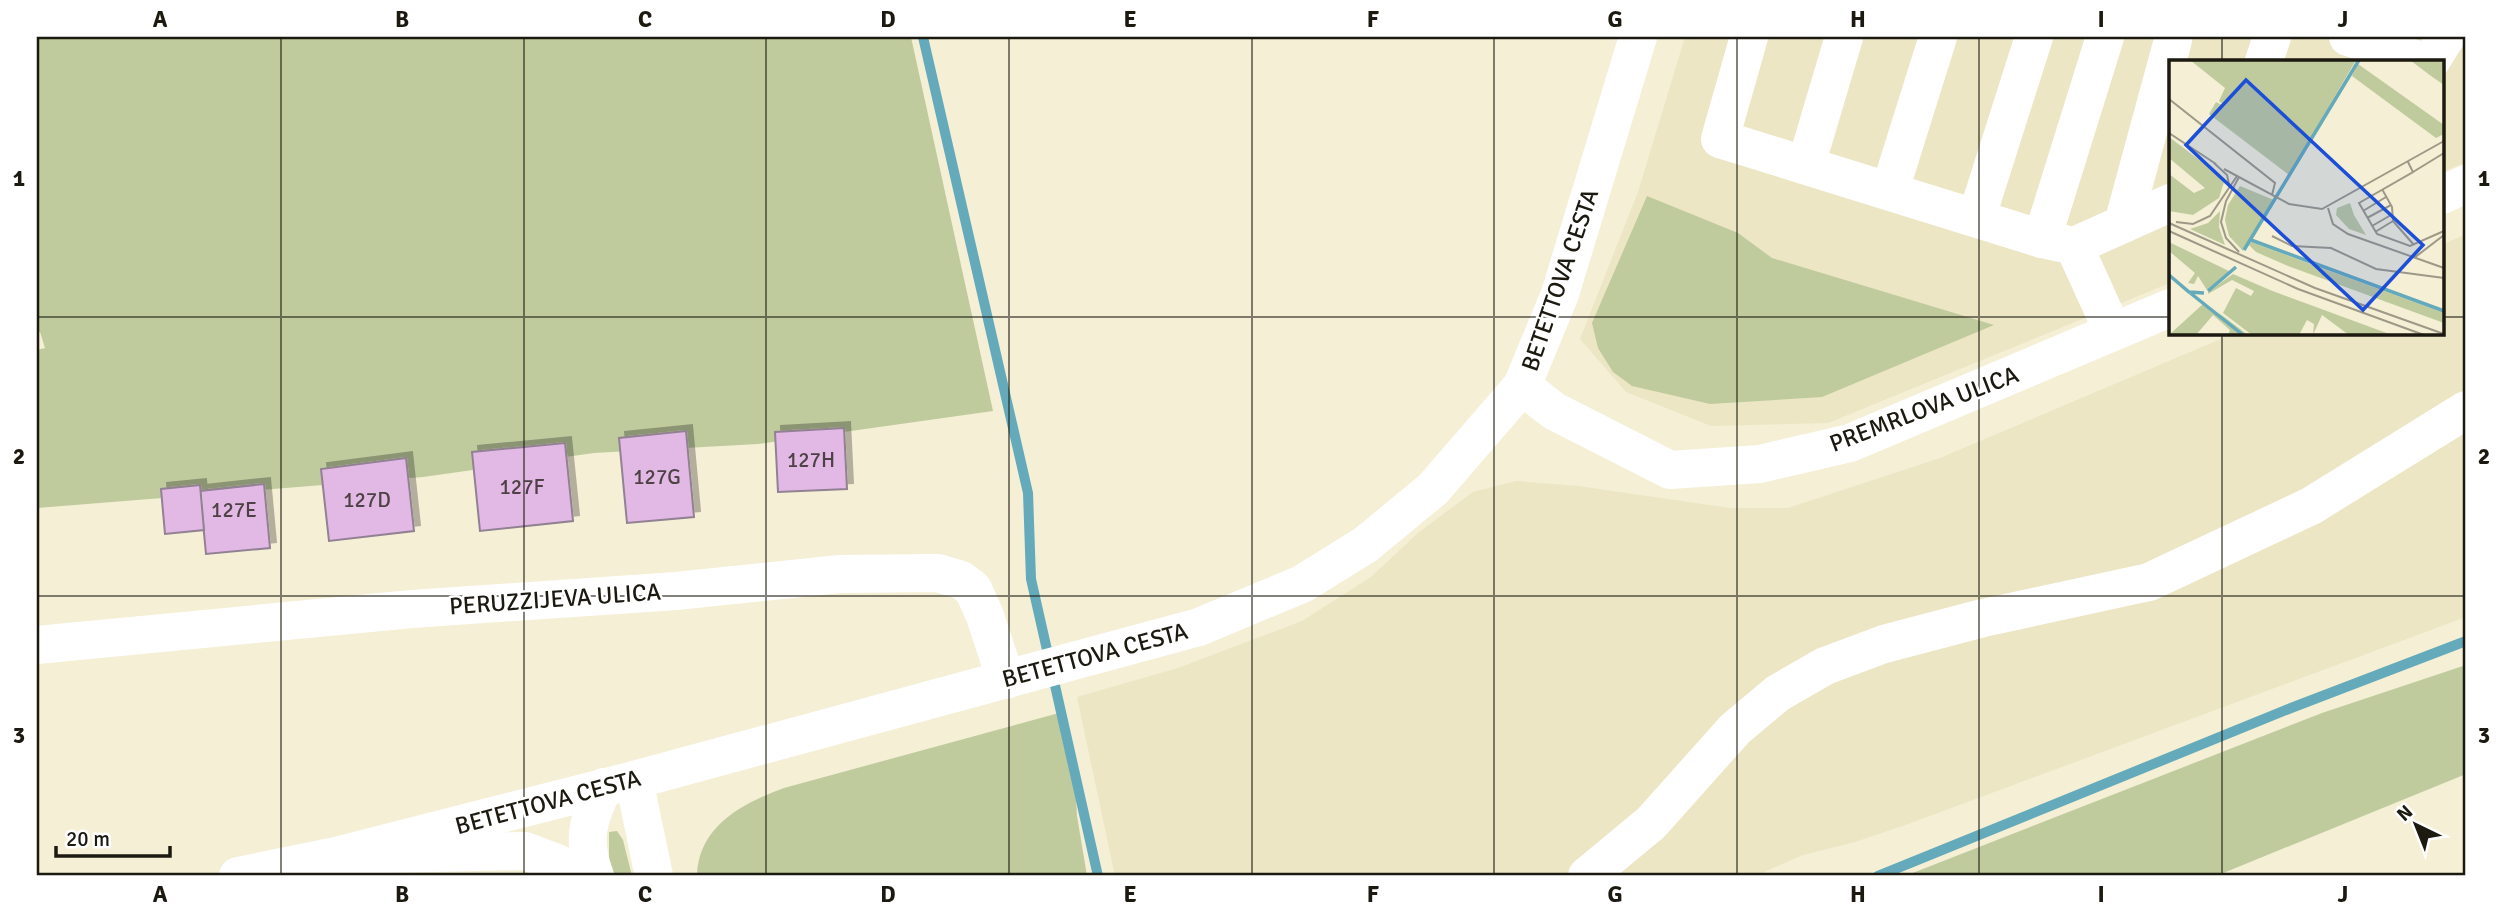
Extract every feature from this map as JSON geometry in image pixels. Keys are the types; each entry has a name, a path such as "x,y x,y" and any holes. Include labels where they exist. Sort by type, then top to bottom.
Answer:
{"main road":[{"name":"BETETTOVA CESTA","path":"237,876 340,855 619,784 1199,627 1302,584 1365,545 1433,489 1522,386 1560,294 1638,37"},
{"path":"1749,37 1720,139 2058,242 2123,224 2169,204"},
{"path":"1806,165 1844,37"},
{"path":"1889,190 1938,37"},
{"path":"1977,216 2034,37"},
{"path":"2105,37 2058,242 2113,332"},
{"path":"2264,60 2272,37"},
{"path":"2348,37 2420,60"},
{"path":"2432,60 2446,37"},
{"path":"2123,224 2166,38"},
{"path":"2444,194 2466,184"},
{"name":"PREMRLOVA ULICA","path":"1522,386 1554,411 1670,470 1760,464 1850,443 2169,309"},
{"path":"1587,876 1651,823 1735,729 1778,693 1825,666 1884,644 2149,582 2311,506 2466,410"},
{"name":"PERUZZIJEVA ULICA","path":"37,645 412,609 676,591 840,574 938,573 961,580 972,589 1018,676"},
{"path":"595,876 588,857 586,834 590,813 619,784 654,876"},
{"path":"340,855 525,851 557,863 577,876"}],"shaded area":[{"path":"1685,37 2466,37 2466,162 2444,171 2444,60 2169,60 2169,283 1828,423 1711,426 1626,392 1580,339 1638,192"},
{"path":"2466,234 2466,617 1911,823 1855,842 1803,855 1755,876 1115,876 1077,697 1178,668 1302,621 1371,577 1419,532 1473,492 1516,481 1578,486 1730,508 1788,508 1940,458 2233,334 2444,334 2444,244"}],"green space":[{"path":"37,37 911,37 993,411 758,444 594,453 423,477 37,508 37,350 45,348 40,332 37,332"},
{"path":"1647,196 1738,233 1772,258 1994,325 1822,397 1710,404 1632,386 1613,372 1598,348 1592,323"},
{"path":"2466,665 2466,774 2216,876 1905,876 2322,713"},
{"path":"1059,713 1074,763 1077,816 1087,876 697,876 699,858 714,830 753,801 784,788"},
{"path":"617,831 623,840 632,876 615,876 609,860 609,832"}],"building":[{"path":"844,428 847,489 778,492 775,432"},
{"path":"686,431 694,517 627,523 619,438"},
{"path":"565,443 573,521 480,531 472,452"},
{"path":"406,458 414,531 329,541 321,469"},
{"path":"264,484 270,548 206,554 200,491"},
{"path":"200,485 204,530 165,534 161,489"}],"waterway":[{"path":"923,37 1028,493 1031,579 1098,876"},
{"path":"1878,876 2291,708 2466,641"}]}
